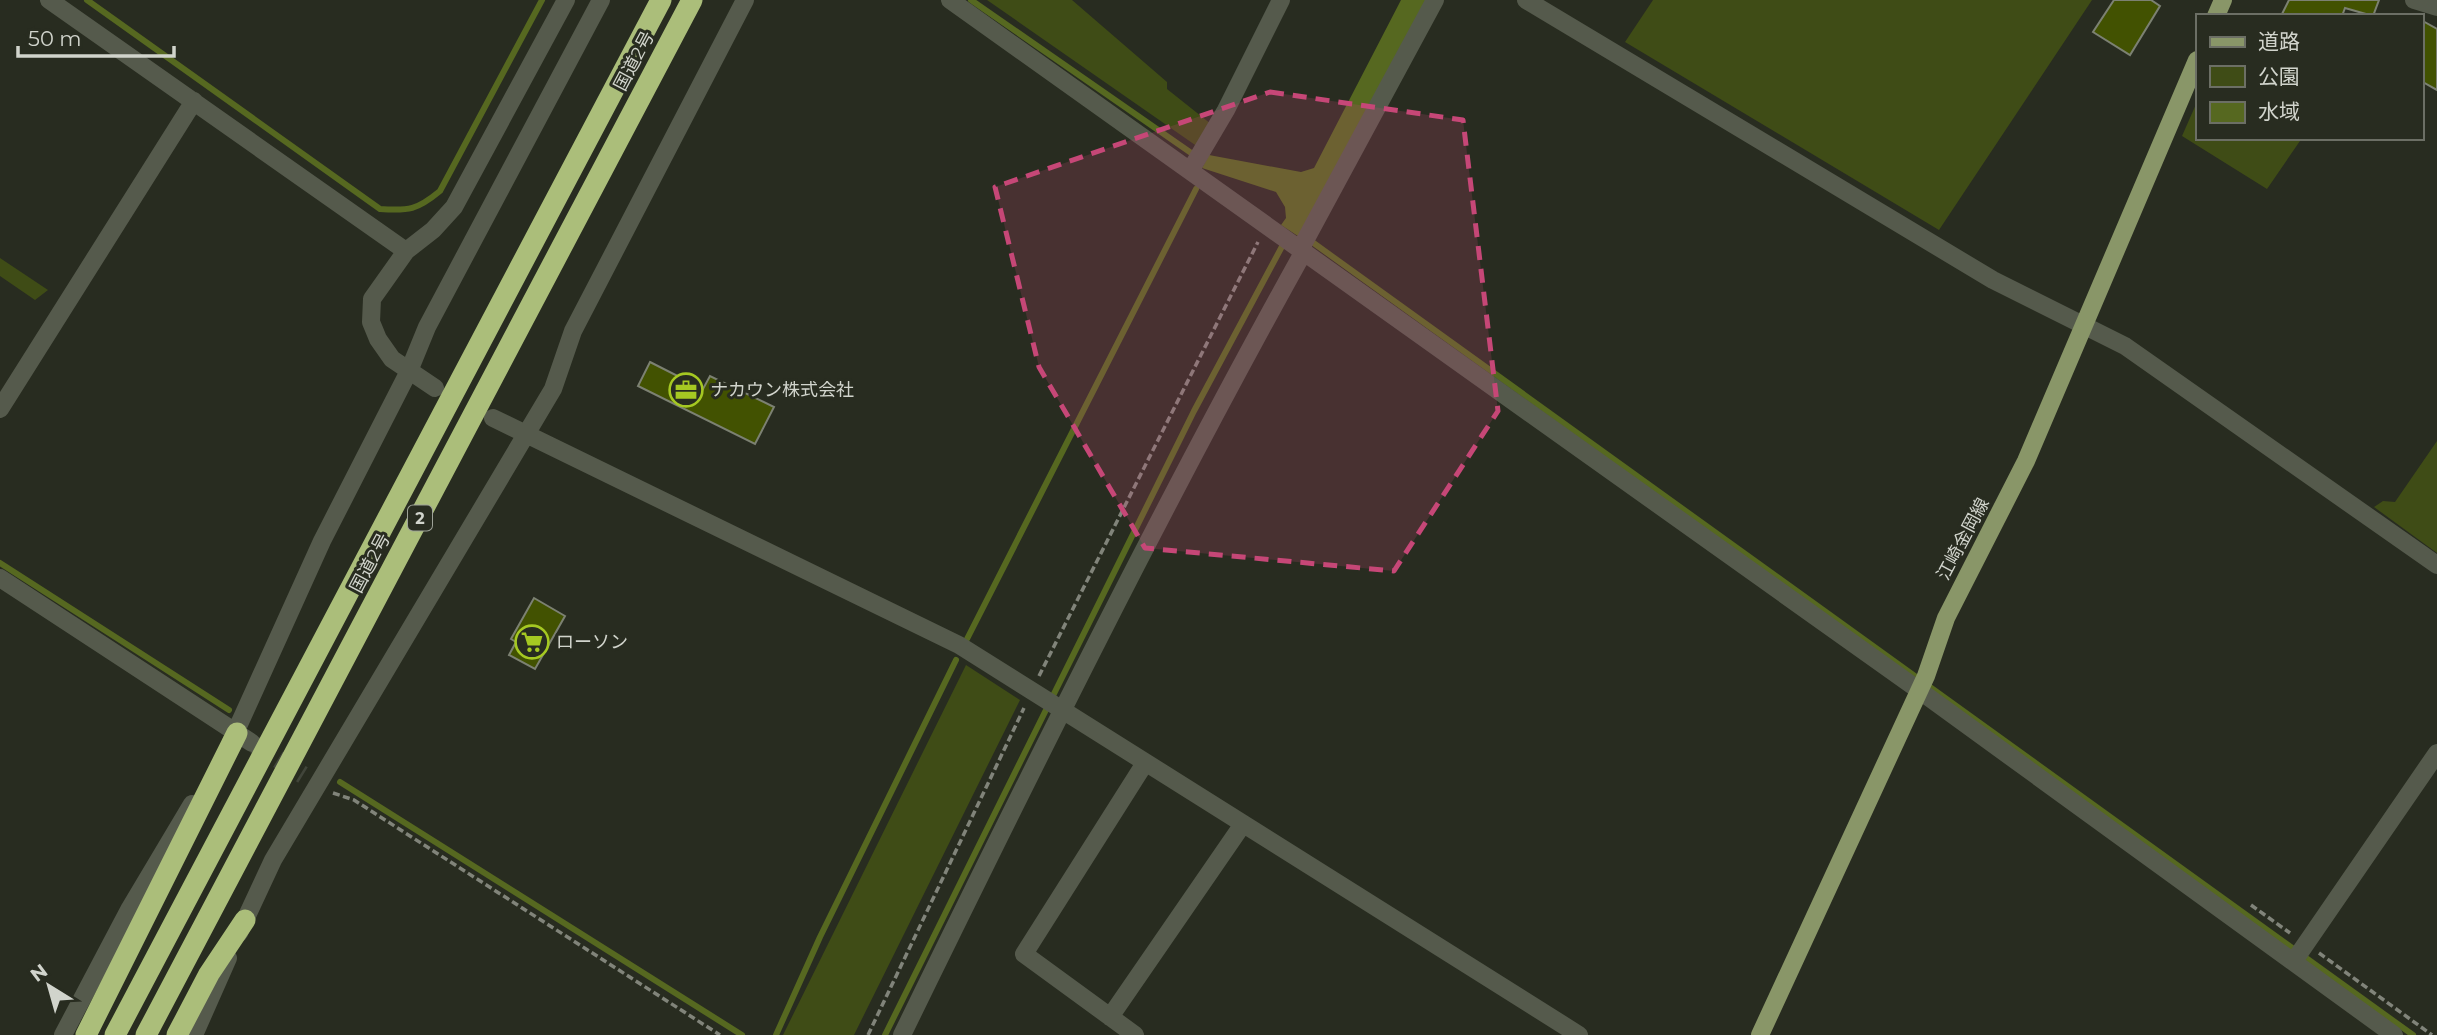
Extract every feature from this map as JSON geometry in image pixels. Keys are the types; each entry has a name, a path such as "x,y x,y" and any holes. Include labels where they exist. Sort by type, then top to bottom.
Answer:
{"highway":[{"name":"国道2号","path":"115,1035 661,0"},
{"name":"国道2号","path":"146,1035 692,0"},
{"path":"86,1035 244,738"},
{"path":"177,1035 209,974 244,920"}],"main road":[{"name":"江崎金岡線","path":"1760,1035 1923,685 1946,618 2026,461 2196,62"}],"street":[{"path":"49,0 406,251"},
{"path":"435,388 393,359 378,339 371,322 372,299 406,251 433,230 454,207 566,0"},
{"path":"63,1035 130,908 244,738 322,541 409,371 427,327 601,0"},
{"path":"194,1035 310,779 553,389 573,331 745,0"},
{"path":"950,0 1195,162 1273,229 1303,244 2299,955 2394,1035"},
{"path":"1195,162 1281,0"},
{"path":"902,1035 1059,708 1303,244 1435,0"},
{"path":"1525,0 1993,281 2125,346 2437,565"},
{"path":"2414,0 2437,7"},
{"path":"0,409 194,101"},
{"path":"493,418 525,436 959,645 1578,1035"},
{"path":"0,578 244,738"},
{"path":"2299,955 2437,753"},
{"path":"1135,1035 1024,954 1146,762"},
{"path":"1110,1017 1243,824"}],"path":[{"path":"868,1035 1034,692 1273,229"},
{"path":"310,779 354,800 720,1035"}],"highlighted area":[{"path":"1270,92 1463,120 1498,411 1394,571 1145,548 1039,367 995,187"}],"green space":[{"path":"987,0 1072,0 1167,82 1167,89 1211,124 1198,147"},
{"path":"1653,0 2092,0 1939,230 1625,42"},
{"path":"2196,104 2196,140 2301,140 2267,189 2182,136"},
{"path":"0,258 48,290 35,300 0,276"},
{"path":"2437,441 2437,553 2374,507 2383,501 2395,502"},
{"path":"966,665 1020,700 854,1035 783,1035"}],"water":[{"path":"1401,0 1431,0 1301,238 1281,225 1286,218 1285,207 1276,192 1202,168 1209,155 1301,172 1314,168"}],"building":[{"path":"2114,0 2151,0 2160,6 2130,55 2093,32"},
{"path":"2289,0 2379,0 2374,14 2345,8 2343,14 2282,14"},
{"path":"2423,21 2437,29 2437,90 2423,82"},
{"path":"650,362 703,389 710,376 774,407 755,444 638,386"},
{"path":"534,598 565,616 535,669 509,655 516,642 511,639"}],"waterway":[{"path":"87,0 380,209 398,210 419,206 440,191 542,0"},
{"path":"971,0 1197,157"},
{"path":"967,639 1196,189"},
{"path":"885,1035 1194,411 1286,239"},
{"path":"1308,239 2413,1035"},
{"path":"0,563 229,710"},
{"path":"776,1035 820,937 956,660"},
{"path":"340,782 742,1035"}],"tunnel":[{"path":"255,745 303,775"}],"place":[{"name":"ナカウン株式会社","path":"686,390"},
{"name":"ローソン","path":"532,642"}]}
